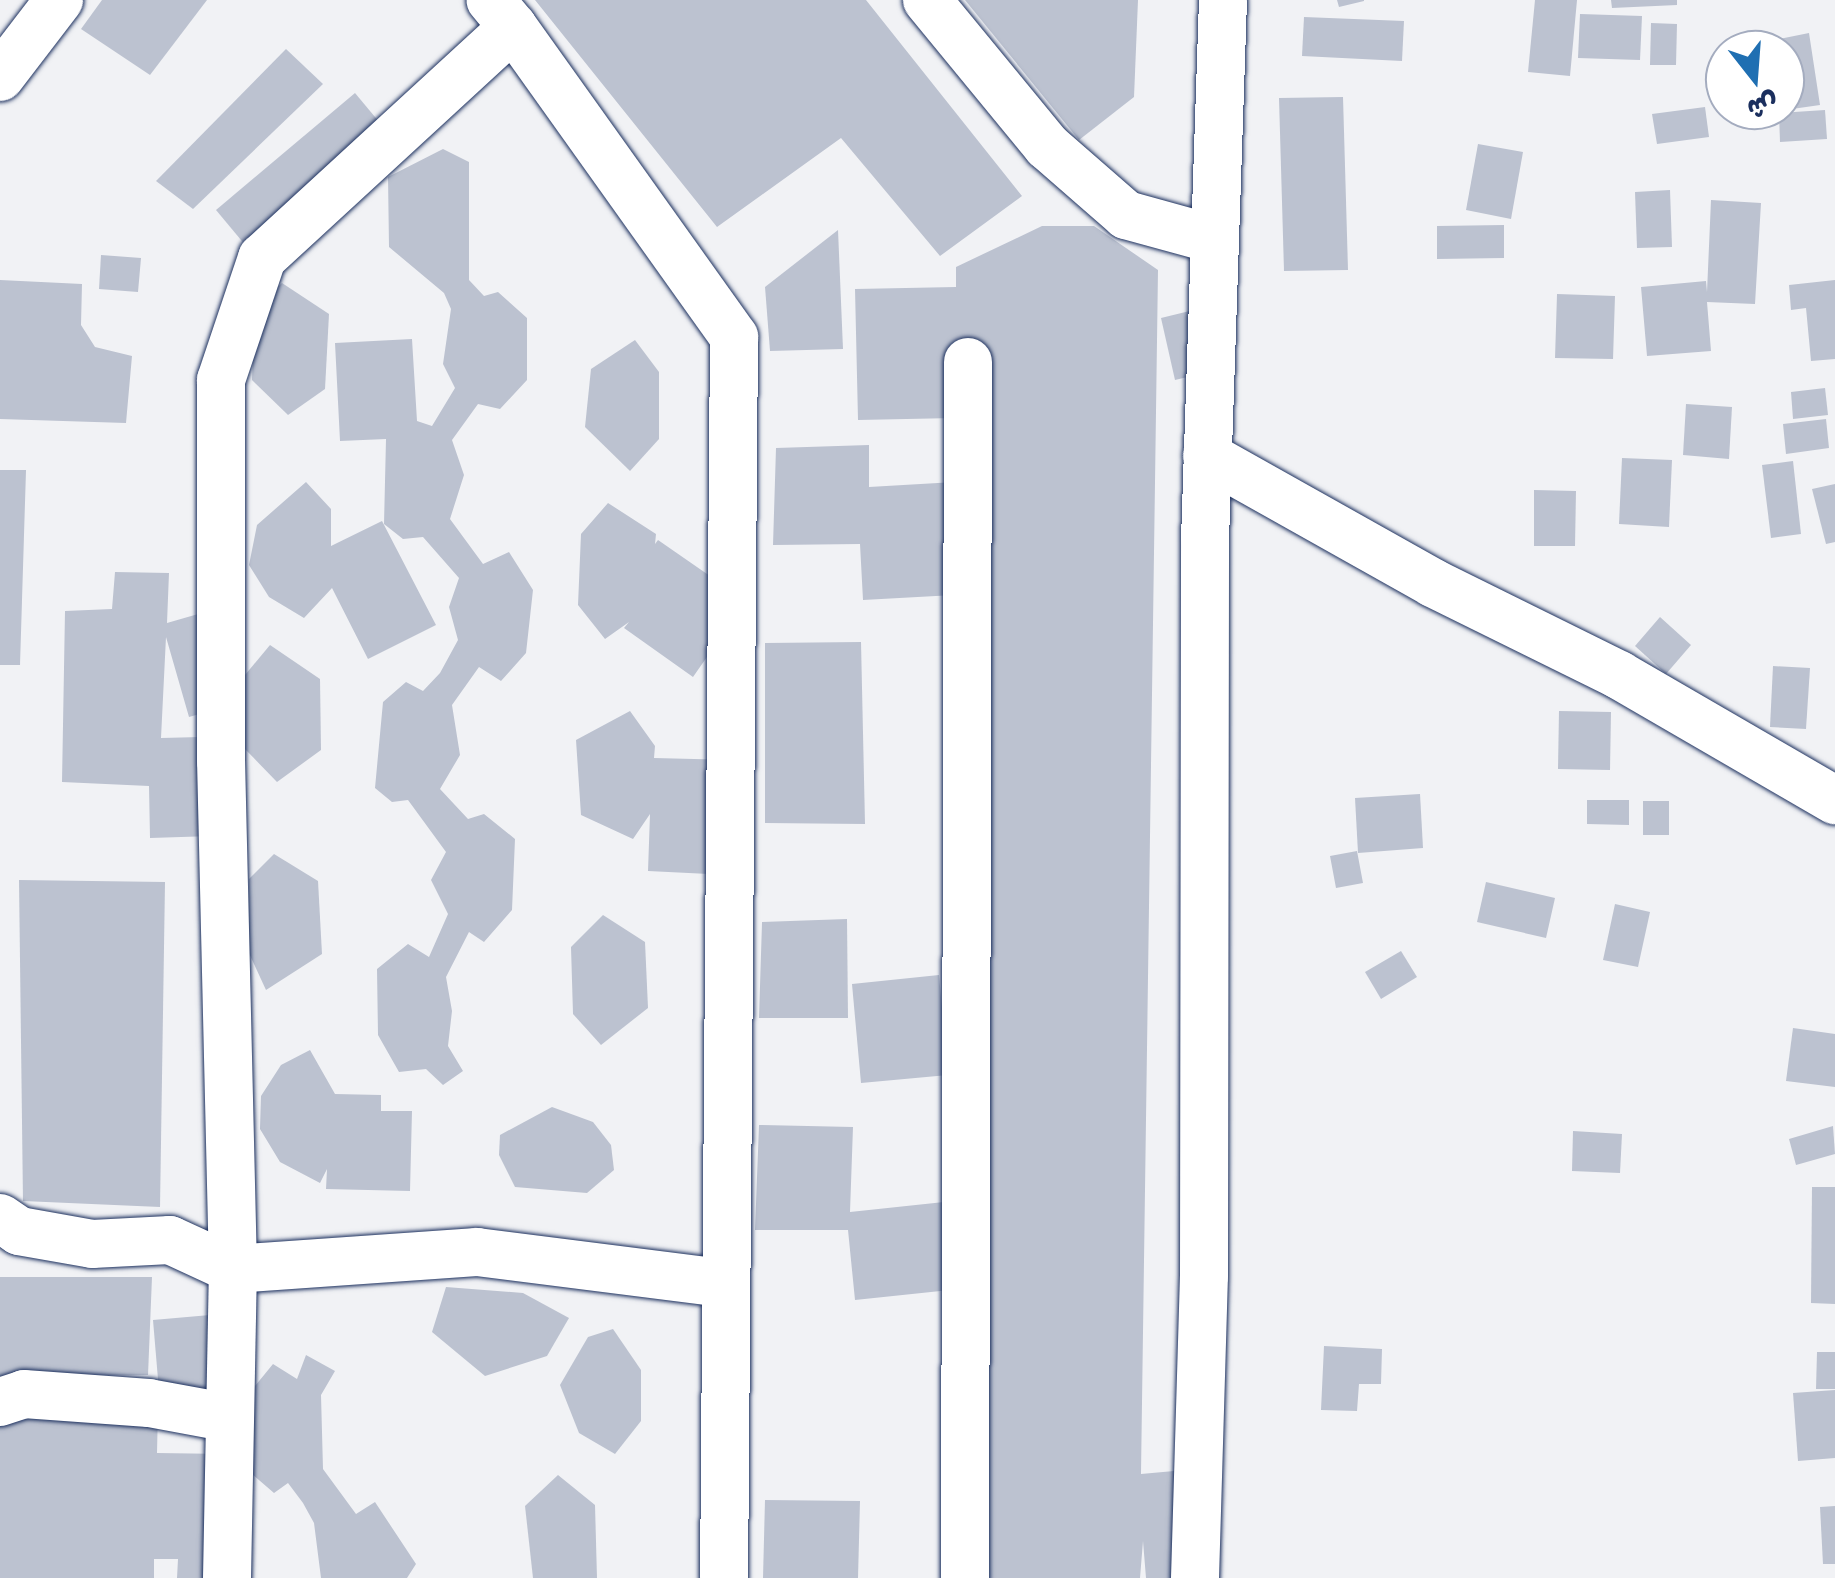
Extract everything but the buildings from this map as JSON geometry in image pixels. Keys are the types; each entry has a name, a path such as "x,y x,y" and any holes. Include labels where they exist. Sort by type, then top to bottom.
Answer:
{"street":[{"path":"0,77 59,0"},
{"path":"927,0 1047,146 1126,215 1213,239"},
{"path":"1195,1578 1204,1276 1207,456 1224,0"},
{"path":"227,1578 234,1269 221,380 262,258 502,14 734,337 724,1578"},
{"path":"965,1578 968,362"},
{"path":"1207,456 1433,583 1620,674 1835,800"},
{"path":"0,1218 19,1231 92,1244 170,1240 234,1269 476,1252 724,1283"},
{"path":"0,1402 24,1394 230,1418"}]}
